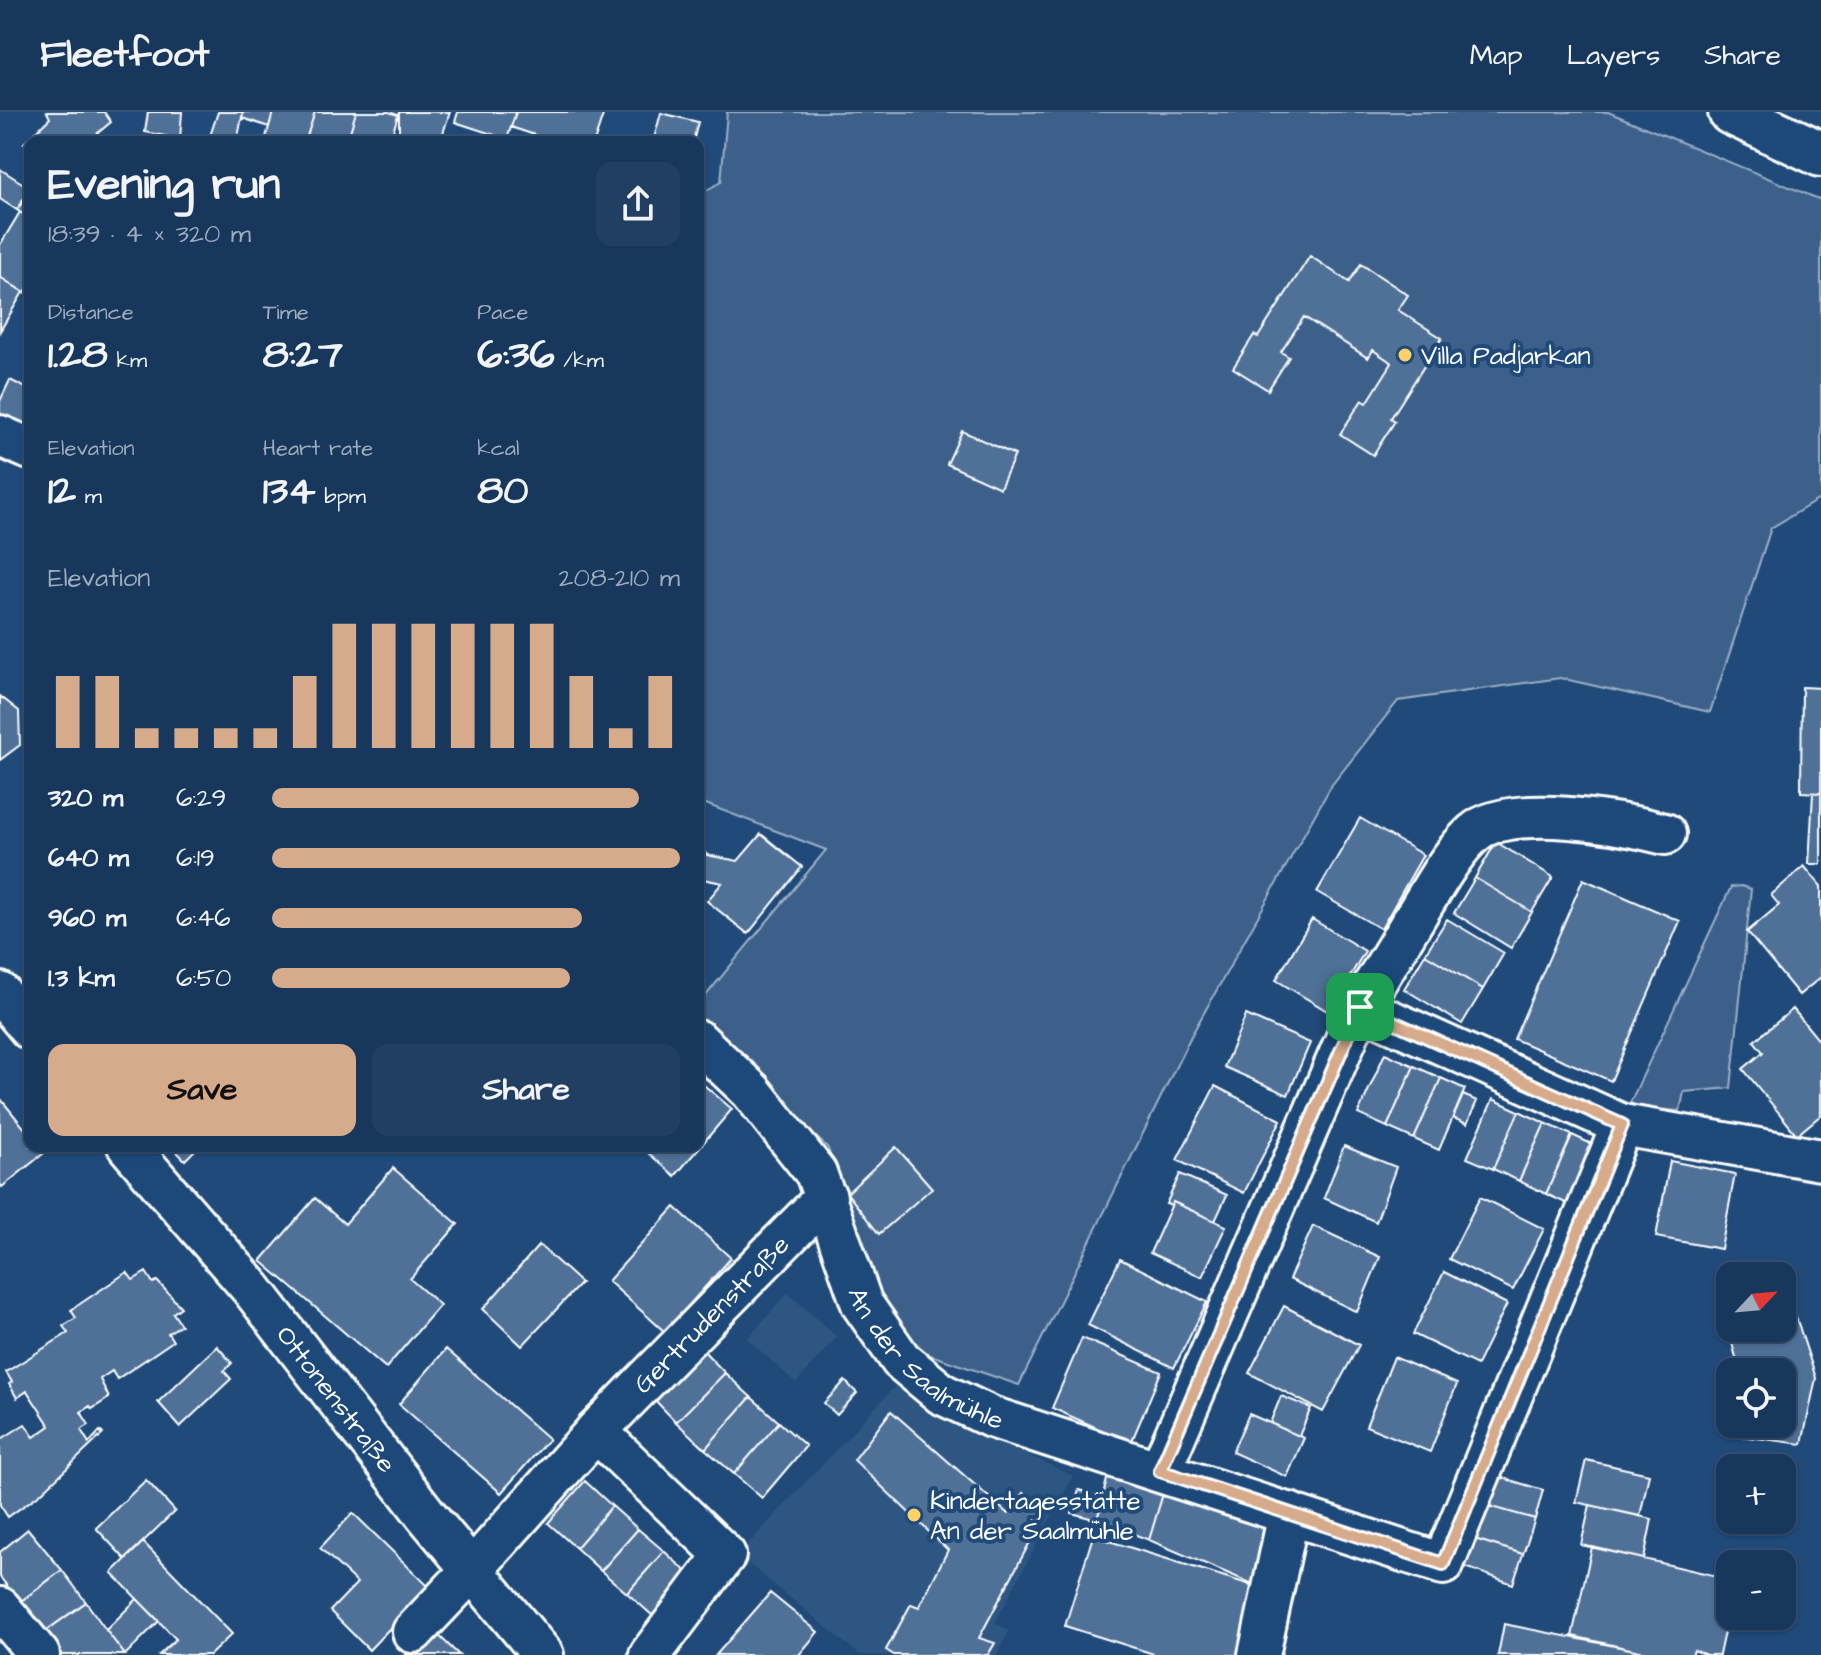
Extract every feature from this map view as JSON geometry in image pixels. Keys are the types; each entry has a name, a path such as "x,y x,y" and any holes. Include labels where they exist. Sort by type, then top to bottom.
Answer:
{"main road":[{"path":"1731,112 1821,154"}],"street":[{"path":"0,436 24,446"},
{"path":"1160,1471 1360,1007 1442,873 1475,831 1513,818 1560,817 1623,823 1665,834"},
{"path":"0,993 24,1022"},
{"path":"1360,1007 1622,1125 1821,1160"},
{"name":"An der Saalmühle","path":"704,1047 751,1091 816,1173 862,1304 901,1360 942,1394 991,1417 1443,1564 1622,1125"},
{"name":"Ottonenstraße","path":"133,1152 252,1289 472,1570 543,1655"},
{"name":"Gertrudenstraße","path":"400,1646 596,1431 826,1197"},
{"path":"596,1431 725,1555 650,1655"},
{"path":"1259,1655 1289,1513"},
{"path":"0,1608 39,1655"}],"shaded area":[{"path":"727,112 1608,112 1821,200 1821,498 1771,528 1710,712 1560,678 1398,701 1331,786 1191,1036 1019,1385 883,1339 828,1148 704,1032 704,998 826,850 704,803 704,192 721,182"},
{"path":"1731,887 1751,889 1731,1088 1684,1092 1680,1111 1642,1108 1630,1103"},
{"path":"788,1293 837,1337 796,1383 747,1339"},
{"name":"Kindertagesstätte An der Saalmühle","path":"899,1382 958,1426 990,1437 1073,1476 995,1623 1009,1631 997,1655 860,1655 738,1555"}],"building":[{"path":"47,112 104,112 111,122 94,136 31,136 50,118"},
{"path":"148,112 182,112 180,136 145,132"},
{"path":"218,112 243,112 238,136 210,136"},
{"path":"243,112 273,112 269,127 242,118"},
{"path":"273,112 315,112 307,136 266,136"},
{"path":"315,112 356,112 349,136 307,136"},
{"path":"356,112 398,115 392,136 349,136"},
{"path":"399,112 450,112 442,136 399,134"},
{"path":"458,112 516,112 508,136 498,136 455,122"},
{"path":"516,112 604,112 596,136 537,136 511,127"},
{"path":"661,113 698,122 694,136 655,136"},
{"path":"0,169 24,184 24,198 17,210 0,199"},
{"path":"24,200 24,215 17,210"},
{"path":"20,212 24,215 24,292 0,277 0,245"},
{"name":"Villa Padjarkan","path":"1310,256 1349,282 1361,264 1408,295 1398,310 1442,338 1391,418 1395,421 1373,455 1340,434 1362,400 1367,403 1392,363 1373,350 1368,358 1304,317 1281,352 1289,357 1268,390 1233,368 1254,335 1258,337"},
{"path":"0,277 23,292 0,331"},
{"path":"10,380 24,387 23,440 0,429 0,401"},
{"path":"962,431 1015,455 1000,488 947,464"},
{"path":"1802,687 1821,688 1821,793 1801,792"},
{"path":"0,696 19,711 20,745 0,760"},
{"path":"1813,793 1821,793 1821,864 1809,864"},
{"path":"1360,818 1423,855 1381,929 1317,892"},
{"path":"761,834 802,867 748,934 707,901 722,883 704,879 704,851 707,855 738,861"},
{"path":"1496,842 1553,877 1532,912 1475,878"},
{"path":"1804,866 1821,886 1821,977 1799,995 1747,932 1779,905 1771,895"},
{"path":"1475,878 1532,912 1511,948 1454,913"},
{"path":"1583,879 1680,921 1611,1081 1514,1039"},
{"path":"1312,919 1365,951 1329,1012 1276,980"},
{"path":"1447,919 1504,953 1483,989 1425,954"},
{"path":"1425,954 1483,989 1462,1024 1404,989"},
{"path":"1793,1009 1821,1043 1821,1115 1797,1135 1743,1069 1763,1052 1754,1041"},
{"path":"1246,1015 1310,1043 1288,1095 1224,1067"},
{"path":"1385,1053 1414,1066 1387,1127 1358,1114"},
{"path":"1414,1066 1441,1078 1414,1139 1387,1127"},
{"path":"1441,1078 1465,1089 1439,1150 1414,1139"},
{"path":"704,1085 732,1109 704,1142"},
{"path":"1215,1086 1281,1120 1244,1193 1177,1160"},
{"path":"1463,1095 1477,1101 1467,1124 1453,1118"},
{"path":"0,1098 24,1128 24,1152 44,1153 2,1187"},
{"path":"1493,1099 1519,1111 1493,1169 1467,1158"},
{"path":"1519,1111 1545,1123 1519,1181 1493,1169"},
{"path":"1545,1123 1572,1135 1546,1194 1519,1181"},
{"path":"1572,1135 1596,1146 1570,1205 1546,1194"},
{"path":"1344,1146 1396,1167 1376,1222 1324,1198"},
{"path":"896,1147 932,1188 879,1234 847,1193"},
{"path":"177,1152 193,1152 185,1160"},
{"path":"647,1152 695,1152 675,1176"},
{"path":"1670,1161 1735,1174 1721,1249 1656,1237"},
{"path":"393,1168 458,1224 410,1279 440,1305 386,1368 261,1261 315,1198 345,1224"},
{"path":"1180,1174 1227,1195 1215,1221 1173,1202 1171,1206 1166,1204"},
{"path":"1480,1197 1544,1229 1513,1290 1449,1259"},
{"path":"1173,1202 1226,1226 1202,1277 1150,1253"},
{"path":"675,1207 731,1258 665,1332 608,1281"},
{"path":"1313,1226 1380,1257 1357,1312 1289,1279"},
{"path":"539,1245 581,1283 522,1346 483,1309"},
{"path":"1120,1259 1207,1302 1174,1368 1088,1325"},
{"path":"127,1272 133,1280 146,1272 153,1283 157,1281 181,1307 173,1313 181,1325 168,1333 173,1341 117,1379 112,1371 100,1379 109,1398 81,1412 89,1425 81,1430 89,1443 100,1431 103,1434 40,1494 8,1517 0,1505 0,1440 25,1424 34,1437 50,1426 27,1391 17,1398 6,1372 68,1333 63,1326 76,1318 71,1310"},
{"path":"1444,1272 1507,1304 1477,1365 1413,1334"},
{"path":"1284,1306 1359,1345 1323,1412 1249,1373"},
{"path":"1796,1317 1816,1378 1802,1444 1755,1438 1796,1438 1796,1358 1736,1358 1732,1342 1796,1342"},
{"path":"1082,1338 1161,1372 1131,1443 1052,1408"},
{"path":"217,1346 232,1363 224,1371 231,1379 180,1427 158,1402"},
{"path":"700,1347 725,1373 676,1422 650,1395"},
{"path":"446,1349 549,1439 501,1493 399,1404"},
{"path":"1394,1357 1457,1384 1430,1452 1366,1426"},
{"path":"725,1373 751,1397 705,1449 676,1422"},
{"path":"845,1381 857,1393 837,1415 824,1403"},
{"path":"1281,1396 1311,1408 1299,1436 1270,1423"},
{"path":"751,1397 779,1422 734,1474 705,1449"},
{"path":"891,1411 1008,1514 1023,1493 1046,1512 979,1638 995,1643 988,1655 894,1655 886,1650 911,1604 919,1607 948,1550 854,1460"},
{"path":"1249,1414 1304,1438 1287,1477 1232,1452"},
{"path":"779,1422 806,1446 762,1498 734,1474"},
{"path":"1586,1460 1649,1474 1640,1516 1576,1502"},
{"path":"1109,1471 1165,1487 1149,1540 1097,1520"},
{"path":"1486,1473 1543,1490 1535,1519 1478,1503"},
{"path":"146,1480 175,1511 125,1559 96,1528"},
{"path":"585,1481 612,1506 576,1548 548,1523"},
{"path":"1165,1487 1280,1528 1267,1590 1149,1540"},
{"path":"1079,1490 1103,1498 1097,1520 1072,1513"},
{"path":"1478,1503 1535,1519 1523,1554 1468,1537"},
{"path":"1590,1505 1652,1519 1644,1559 1581,1545"},
{"path":"612,1506 638,1529 601,1571 576,1548"},
{"path":"353,1513 429,1587 369,1650 330,1611 357,1583 320,1548"},
{"path":"28,1529 62,1570 20,1602 0,1577 0,1552"},
{"path":"638,1529 664,1551 627,1593 601,1571"},
{"path":"1093,1536 1267,1590 1246,1655 1157,1655 1065,1626"},
{"path":"1468,1537 1523,1554 1513,1584 1457,1564"},
{"path":"143,1542 232,1634 210,1655 159,1655 176,1639 112,1573"},
{"path":"1592,1547 1716,1576 1716,1630 1724,1630 1719,1655 1706,1655 1694,1650 1692,1655 1657,1655 1572,1636"},
{"path":"664,1551 690,1575 653,1616 627,1593"},
{"path":"62,1570 86,1602 43,1633 20,1602"},
{"path":"770,1593 818,1632 799,1655 716,1655"},
{"path":"137,1599 159,1621 125,1655 106,1630"},
{"path":"86,1602 125,1655 59,1655 43,1633"},
{"path":"1504,1624 1635,1650 1634,1655 1498,1655"},
{"path":"432,1629 459,1655 406,1655"}],"place":[{"name":"Villa Padjarkan","path":"1405,355"},
{"name":"Kindertagesstätte An der Saalmühle","path":"914,1515"}],"route":[{"path":"1360,1007 1622,1125 1443,1564 1160,1471 1360,1007"}]}
